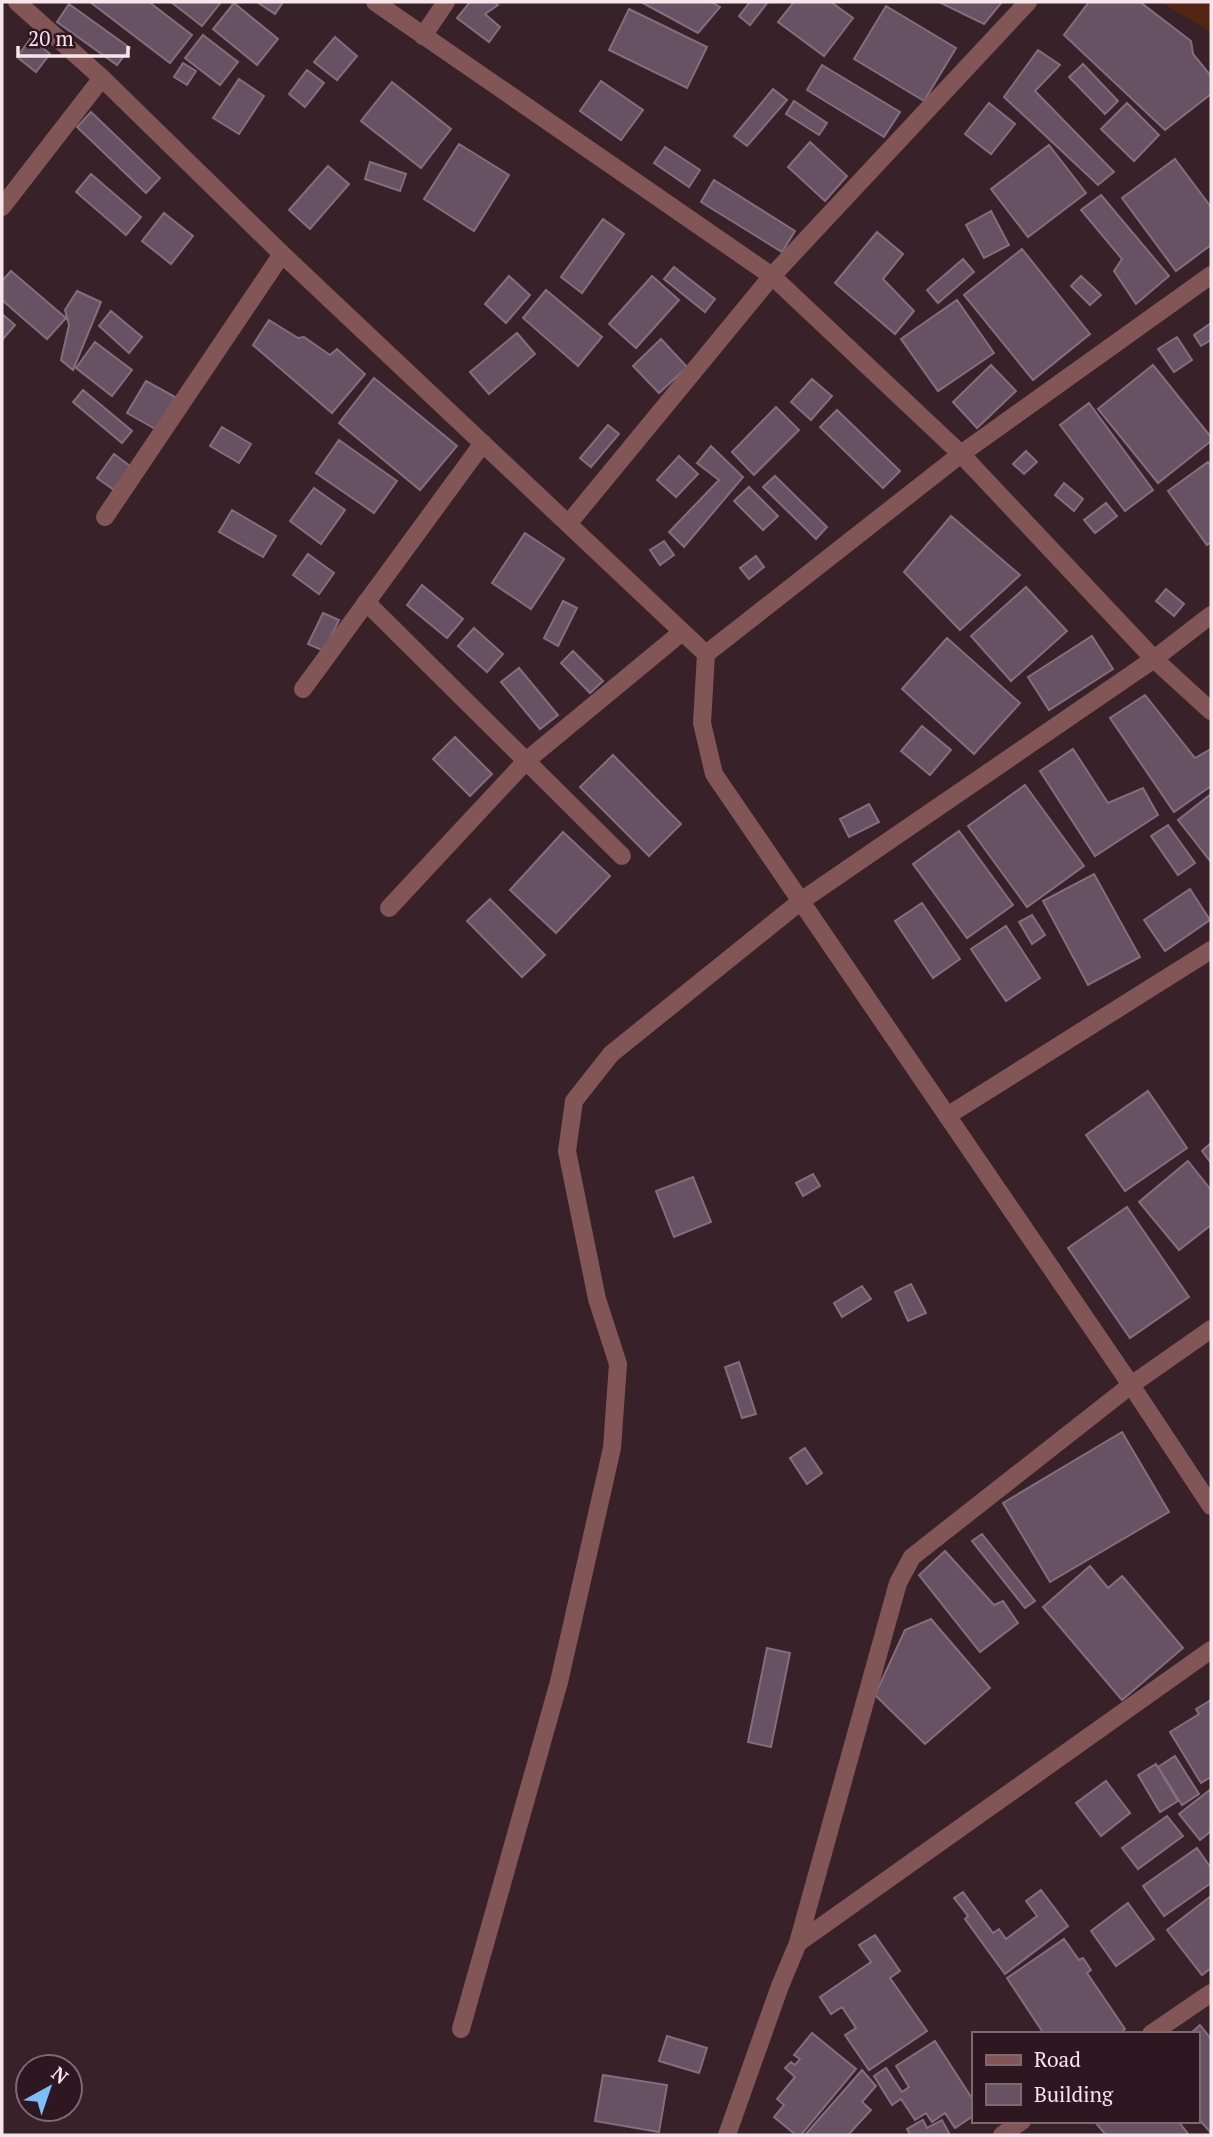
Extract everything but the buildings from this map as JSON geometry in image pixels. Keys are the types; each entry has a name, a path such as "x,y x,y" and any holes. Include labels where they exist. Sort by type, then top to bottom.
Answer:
{"street":[{"path":"17,2 102,78 282,254 706,654"},
{"path":"375,2 772,276 961,454 1154,659 1211,711"},
{"path":"423,36 446,2"},
{"path":"568,524 772,276 1028,2"},
{"path":"2,207 102,78"},
{"path":"104,517 282,254"},
{"path":"1211,275 961,454 706,654 702,723 714,774 1211,1506"},
{"path":"303,688 483,443"},
{"path":"366,602 622,856"},
{"path":"461,2029 559,1682 612,1448 618,1364 597,1299 567,1151 574,1101 611,1054 801,901 1154,659 1211,615"},
{"path":"389,908 526,761 682,632"},
{"path":"947,1116 1211,950"},
{"path":"727,2135 780,1986 799,1943 898,1583 912,1557 1131,1385 1211,1329"},
{"path":"799,1943 1211,1650"},
{"path":"1154,2032 1211,1993"},
{"path":"1002,2135 1019,2123"}],"shaded area":[{"path":"1161,2 1211,2 1211,32"}]}
